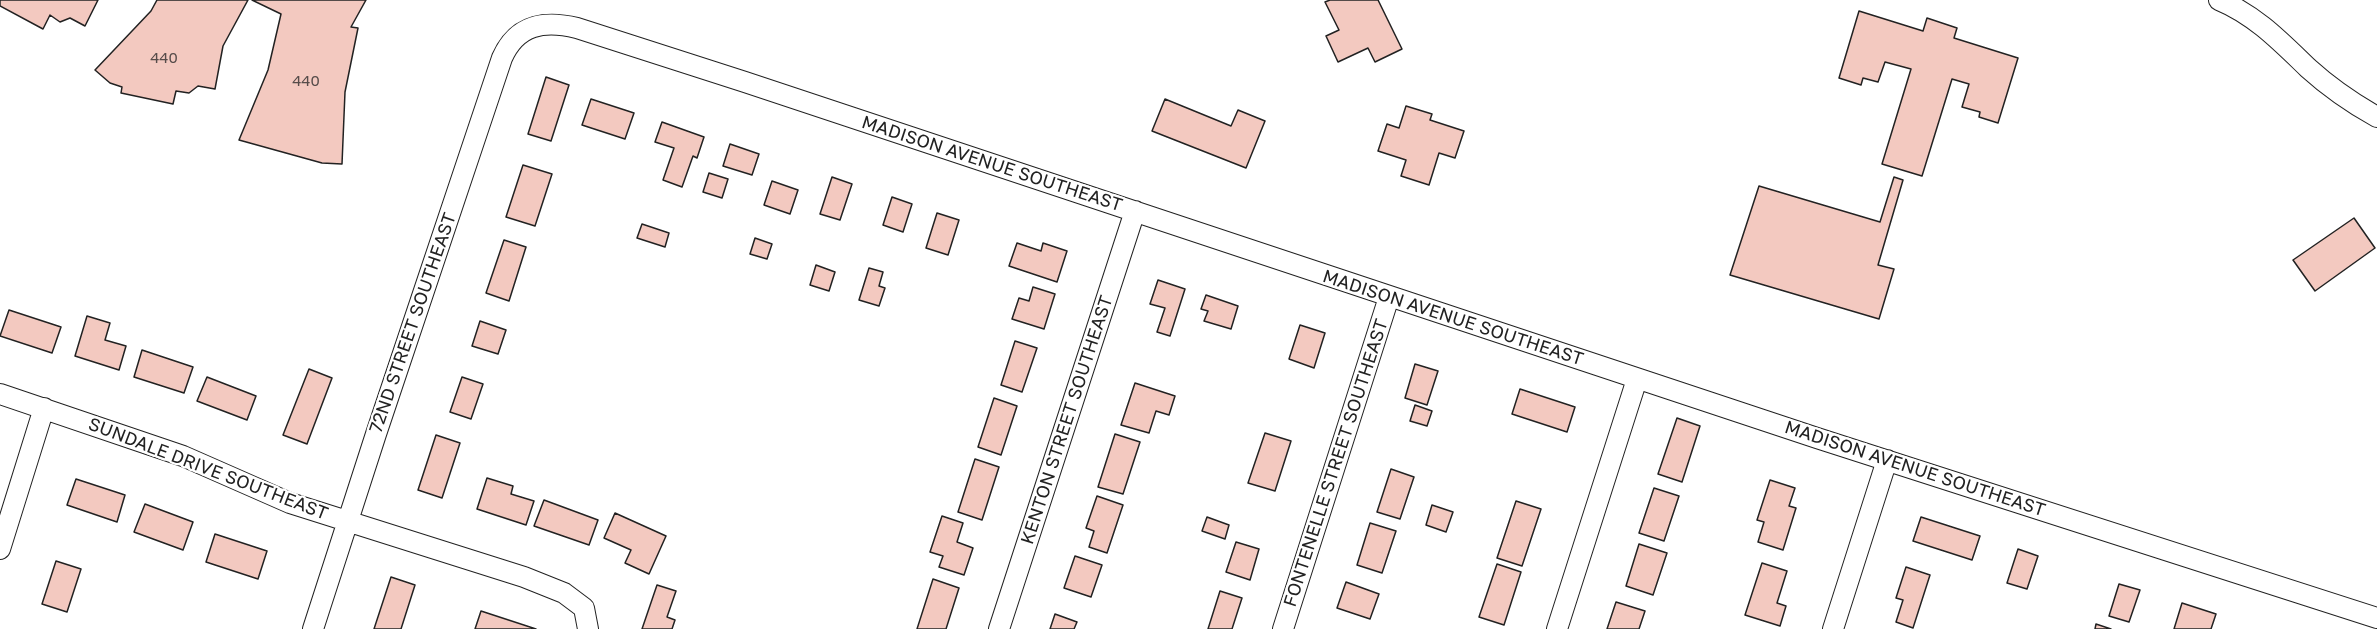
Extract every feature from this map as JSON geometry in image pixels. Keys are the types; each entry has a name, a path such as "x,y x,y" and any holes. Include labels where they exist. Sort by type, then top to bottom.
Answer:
{"street":[{"path":"2219,0 2263,25 2323,81 2350,102 2377,117"},
{"name":"MADISON AVENUE SOUTHEAST","path":"529,27 549,23 577,28 1637,379 2377,618"},
{"name":"72ND STREET SOUTHEAST","path":"314,629 347,521 502,58 514,37 529,27"},
{"name":"KENTON STREET SOUTHEAST","path":"999,629 1135,211"},
{"name":"FONTENELLE STREET SOUTHEAST","path":"1283,629 1389,297"},
{"path":"1557,629 1637,379"},
{"name":"SUNDALE DRIVE SOUTHEAST","path":"0,393 183,456 290,503 524,577 564,593 584,608 588,629"},
{"path":"0,549 44,408"},
{"path":"1833,629 1887,460"}],"building":[{"path":"0,0 98,0 85,26 70,18 60,22 50,15 43,29 0,6"},
{"path":"157,0 248,0 223,46 215,89 198,86 189,93 176,91 173,104 121,93 122,87 110,83 95,70 151,11"},
{"path":"252,0 366,0 351,27 358,28 345,92 342,164 322,163 239,140 268,70 281,14"},
{"path":"1330,0 1378,0 1402,49 1375,62 1368,48 1338,62 1326,36 1339,30 1325,2"},
{"path":"1859,11 1923,31 1927,18 1957,28 1954,38 2018,58 1998,123 1979,117 1980,112 1962,107 1969,84 1952,79 1922,176 1882,164 1911,69 1885,62 1878,82 1863,78 1861,85 1839,78"},
{"path":"546,77 569,85 551,141 528,134"},
{"path":"591,99 634,113 625,139 582,125"},
{"path":"1165,99 1231,126 1238,110 1265,121 1246,168 1152,131"},
{"path":"1406,106 1432,114 1430,120 1464,131 1455,158 1439,153 1429,185 1401,176 1406,160 1378,151 1387,124 1399,128"},
{"path":"662,122 704,137 697,158 693,156 682,187 663,180 674,148 655,142"},
{"path":"730,144 759,154 752,175 723,166"},
{"path":"523,165 552,174 535,226 506,217"},
{"path":"709,173 728,179 722,198 703,192"},
{"path":"832,177 852,184 840,220 820,214"},
{"path":"1894,177 1903,180 1878,265 1894,269 1879,319 1730,275 1759,186 1880,222"},
{"path":"772,181 798,190 790,214 764,205"},
{"path":"892,197 912,204 903,232 883,225"},
{"path":"937,213 959,220 948,255 926,248"},
{"path":"2354,218 2375,248 2315,291 2293,260"},
{"path":"642,224 669,233 665,247 637,238"},
{"path":"755,238 772,244 767,259 750,254"},
{"path":"504,240 526,247 509,301 486,293"},
{"path":"1017,243 1041,251 1043,243 1067,251 1057,282 1009,266"},
{"path":"816,265 835,272 829,291 810,285"},
{"path":"869,268 883,272 879,286 885,288 879,306 859,300"},
{"path":"1158,280 1185,289 1170,336 1157,332 1165,308 1150,304"},
{"path":"1033,287 1055,294 1044,329 1012,319 1019,298 1029,301"},
{"path":"1206,295 1238,306 1231,329 1204,321 1208,311 1201,309"},
{"path":"9,310 61,327 52,353 0,336"},
{"path":"87,316 110,323 105,340 126,346 119,370 75,356"},
{"path":"480,321 506,330 498,354 472,346"},
{"path":"1300,325 1325,333 1314,368 1289,359"},
{"path":"1015,341 1037,348 1022,392 1001,385"},
{"path":"142,350 193,367 184,393 134,377"},
{"path":"1415,364 1438,371 1427,405 1405,398"},
{"path":"309,369 332,378 307,444 283,435"},
{"path":"207,377 256,396 247,420 197,401"},
{"path":"462,377 483,384 471,419 450,412"},
{"path":"1135,383 1175,396 1169,415 1156,411 1149,433 1121,425"},
{"path":"1520,389 1575,407 1567,432 1512,414"},
{"path":"994,398 1017,406 1001,455 978,447"},
{"path":"1415,405 1432,411 1427,426 1410,421"},
{"path":"1677,418 1700,426 1682,482 1658,474"},
{"path":"1265,433 1291,441 1275,491 1248,483"},
{"path":"1115,434 1140,442 1123,494 1098,487"},
{"path":"436,435 460,443 442,498 418,490"},
{"path":"975,459 999,467 982,520 958,512"},
{"path":"1391,469 1414,477 1400,519 1377,512"},
{"path":"487,478 513,486 511,494 534,501 526,525 477,509"},
{"path":"76,479 125,495 117,522 67,505"},
{"path":"1770,480 1795,488 1789,506 1796,508 1783,550 1758,542 1764,522 1757,520"},
{"path":"1654,488 1679,496 1664,541 1639,533"},
{"path":"1097,496 1123,505 1107,553 1089,547 1094,531 1086,528"},
{"path":"544,500 598,520 589,545 534,526"},
{"path":"1516,501 1541,509 1522,566 1497,558"},
{"path":"145,504 193,522 183,550 134,532"},
{"path":"1432,505 1453,512 1446,532 1426,525"},
{"path":"615,513 666,536 649,574 625,563 631,550 604,538"},
{"path":"942,516 963,523 957,542 973,548 964,575 939,567 943,556 930,552"},
{"path":"1207,517 1229,525 1225,539 1202,531"},
{"path":"1921,517 1980,536 1972,560 1913,541"},
{"path":"1370,523 1396,531 1382,573 1357,565"},
{"path":"215,534 267,551 258,579 206,562"},
{"path":"1236,542 1259,549 1250,580 1226,572"},
{"path":"1639,544 1667,553 1653,595 1626,586"},
{"path":"2018,549 2038,556 2027,589 2007,583"},
{"path":"1075,556 1102,565 1091,597 1064,588"},
{"path":"56,561 81,569 67,612 42,604"},
{"path":"1762,563 1787,571 1777,603 1786,606 1780,626 1745,615"},
{"path":"1497,564 1521,572 1504,625 1479,617"},
{"path":"1906,567 1930,575 1913,628 1896,622 1903,600 1896,598"},
{"path":"391,577 415,585 401,629 374,629"},
{"path":"933,579 959,588 946,629 917,629"},
{"path":"1346,582 1379,594 1370,619 1337,608"},
{"path":"2119,584 2140,590 2129,622 2109,616"},
{"path":"657,585 676,591 667,617 675,620 672,629 642,629"},
{"path":"1220,591 1242,598 1232,629 1208,629"},
{"path":"1616,602 1645,611 1639,629 1607,629"},
{"path":"2182,603 2216,614 2211,629 2174,629"},
{"path":"481,611 536,629 475,629"},
{"path":"1055,614 1077,622 1074,629 1050,629"},
{"path":"2096,624 2111,629 2095,629"}]}
